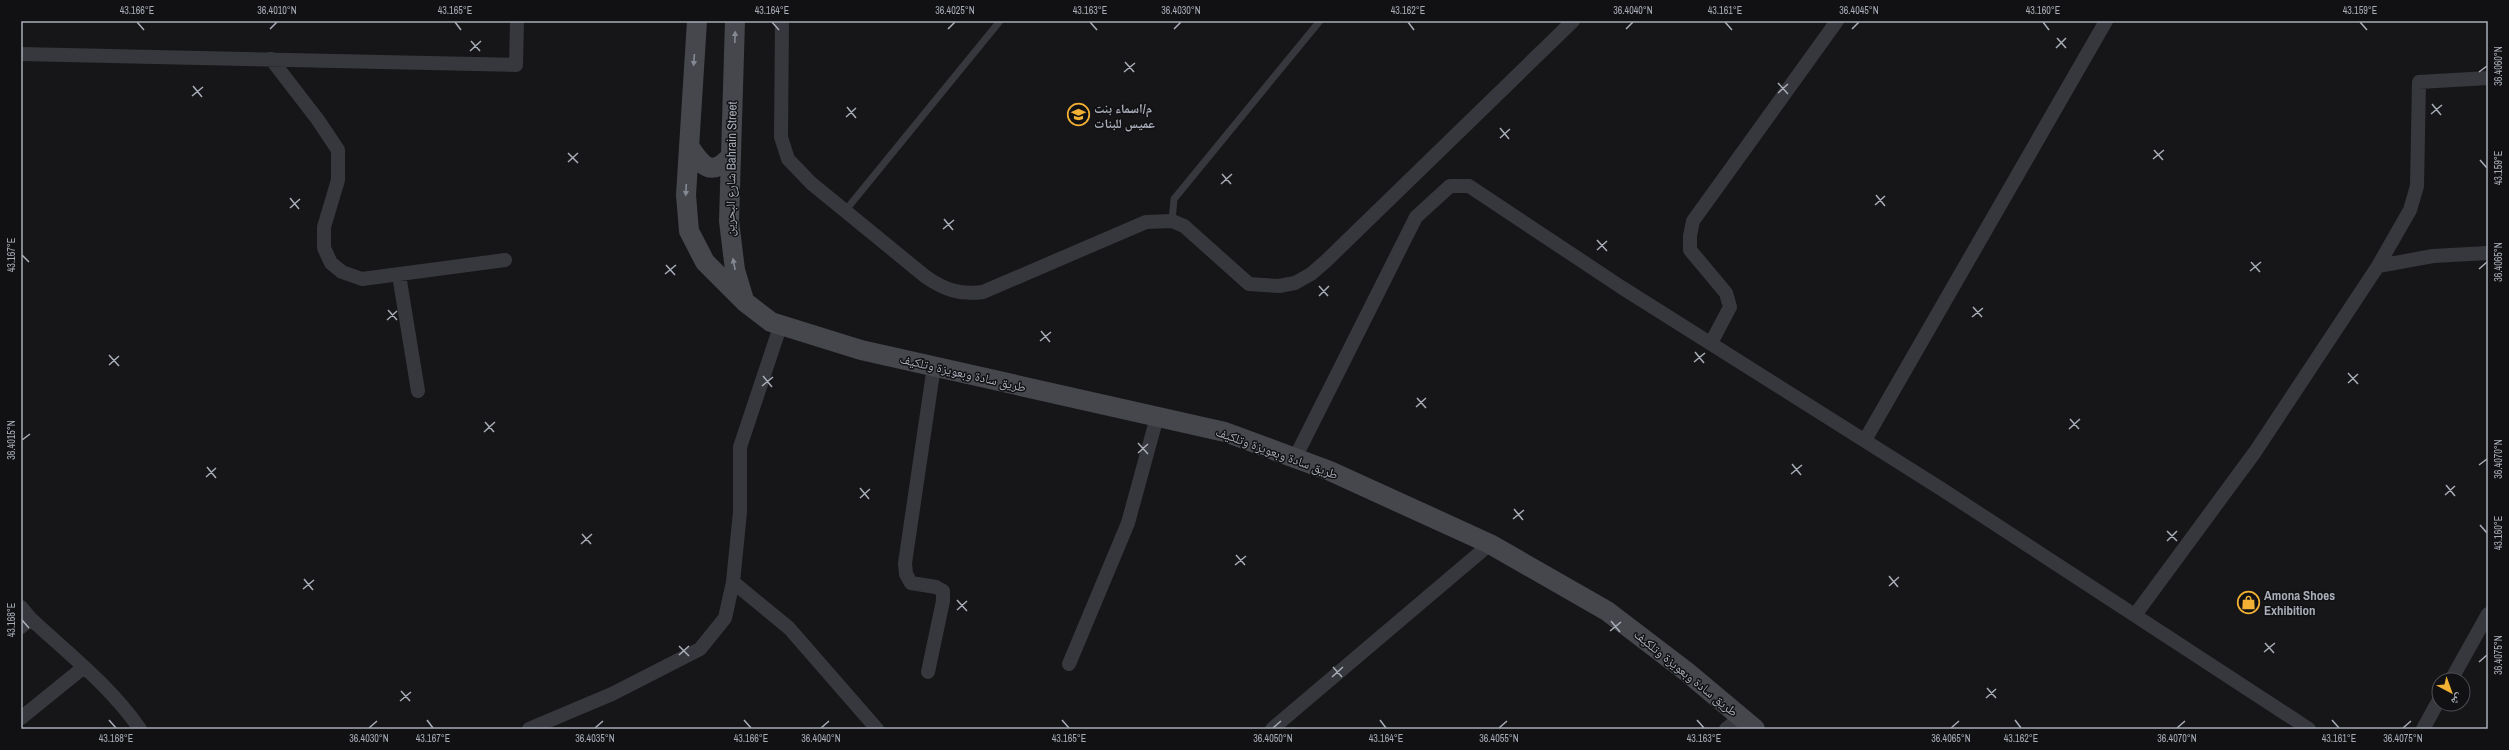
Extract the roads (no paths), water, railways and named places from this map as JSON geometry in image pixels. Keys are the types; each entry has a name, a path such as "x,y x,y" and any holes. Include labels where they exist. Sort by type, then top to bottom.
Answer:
{"main road":[{"path":"697,21 686,195 689,231 705,262 745,302"},
{"name":"شارع البحرين Bahrain Street","path":"735,21 731,156 728,198 730,245 745,302"},
{"path":"689,146 702,165 710,168 718,167 731,156"},
{"name":"طريق سادة وبعويزة وتلكيف","path":"745,302 761,315 780,327 861,350 1225,432 1330,471 1490,544 1608,611 1687,672 1741,725"}],"street":[{"path":"21,54 516,65 517,21"},
{"path":"782,21 781,137 783,149 797,170 939,287 954,292 969,294 983,292 1133,227 1160,220 1172,221 1194,233 1249,284 1279,286 1294,283 1311,274 1326,261 1573,21"},
{"path":"1711,344 1730,307 1726,294 1690,250 1690,236 1693,221 1837,21"},
{"path":"1865,440 2106,21"},
{"path":"271,59 318,120 338,150 338,180 324,227 324,248 330,263 342,272 362,279 505,260"},
{"path":"2135,615 2255,452 2378,266 2410,210 2417,186 2419,82 2488,78"},
{"path":"1295,458 1416,217 1450,186 1469,186 1711,344 1865,440 2309,729"},
{"path":"2378,266 2433,256 2488,253"},
{"path":"399,275 418,391"},
{"path":"529,729 612,694 700,649 725,618 733,582 740,512 740,447 780,327"},
{"path":"928,672 944,601 943,591 936,587 912,583 906,574 905,563 934,366"},
{"path":"1069,664 1128,523 1157,417"},
{"path":"1272,729 1490,544"},
{"path":"733,582 789,628 871,728"},
{"path":"21,607 26,623 84,667 124,706 140,729"},
{"path":"2455,672 2488,614"},
{"path":"21,718 84,667"},
{"path":"2423,729 2432,712"}],"lane":[{"path":"845,211 1000,21"},
{"path":"1172,221 1174,199 1319,22"}],"place":[{"name":"م/اسماء بنت عميس للبنات","path":"1079,115"},
{"name":"Amona Shoes Exhibition","path":"2248,602"}]}
